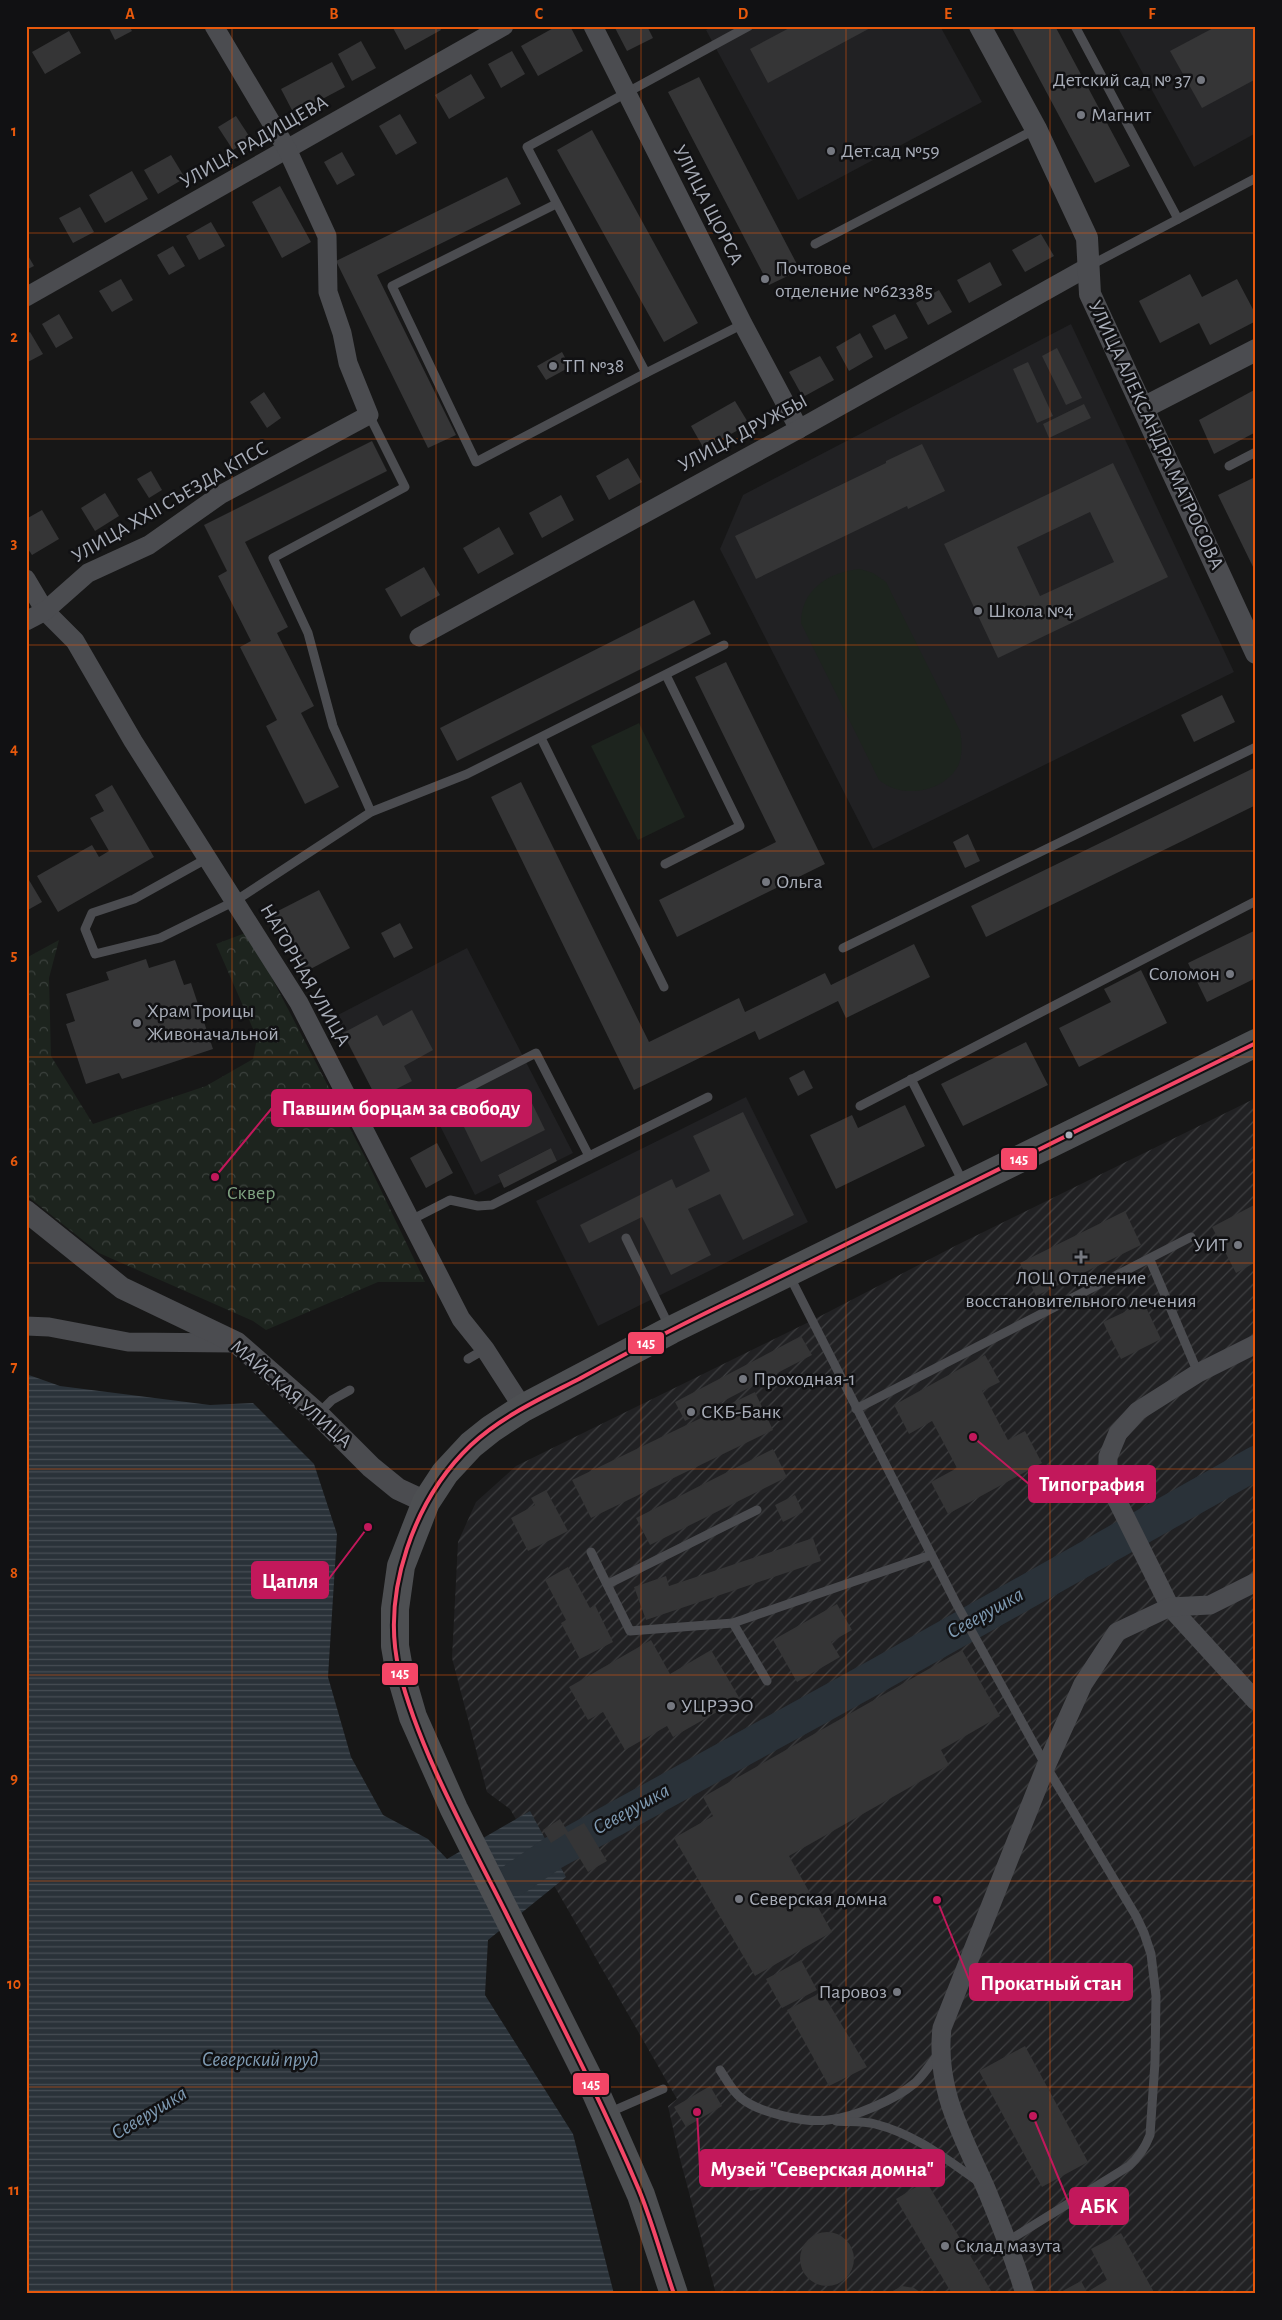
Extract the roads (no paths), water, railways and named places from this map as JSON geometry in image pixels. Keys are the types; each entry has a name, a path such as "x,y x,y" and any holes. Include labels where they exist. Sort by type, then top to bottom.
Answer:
{"main road":[{"path":"674,2294 642,2195 606,2115 534,1964 454,1809 413,1717 399,1669 394,1628 400,1566 426,1502 445,1473 471,1445 523,1408 671,1330 1256,1042"}],"street":[{"path":"214,26 287,149 327,236 328,292 342,333 348,363 369,415"},
{"name":"УЛИЦА РАДИЩЕВА","path":"26,297 504,26"},
{"name":"УЛИЦА ЩОРСА","path":"593,26 743,324 799,429"},
{"name":"УЛИЦА АЛЕКСАНДРА МАТРОСОВА","path":"980,26 1036,129 1087,238 1090,294 1256,652"},
{"name":"УЛИЦА ДРУЖБЫ","path":"418,637 799,429 1088,267"},
{"path":"1143,408 1256,350"},
{"name":"УЛИЦА XXII СЪЕЗДА КПСС","path":"26,621 45,611 88,573 149,545 220,495 369,415"},
{"name":"НАГОРНАЯ УЛИЦА","path":"26,579 45,611 75,641 133,742 299,1003 461,1319 485,1349 523,1408"},
{"name":"МАЙСКАЯ УЛИЦА","path":"26,1211 122,1288 236,1343 318,1414 371,1466 398,1489 426,1502"},
{"path":"26,1326 49,1327 128,1342 236,1343"},
{"path":"1256,1344 1198,1373 1138,1412 1118,1433 1108,1457 1108,1482 1170,1607 1256,1702"},
{"path":"1025,2294 1008,2241 951,2111 943,2082 939,2052 942,2028 1046,1766 1083,1684 1117,1632 1170,1607 1210,1605 1256,1582"}],"lane":[{"path":"646,373 527,147 749,26"},
{"path":"1075,26 1178,219"},
{"path":"815,244 1036,129"},
{"path":"1088,267 1256,178"},
{"path":"556,204 392,286 476,462 743,324"},
{"path":"369,415 405,487 273,558 308,633 333,726 371,812"},
{"path":"1229,466 1256,452"},
{"path":"206,859 134,899 92,913 85,929 95,954 160,938 235,901 371,812 467,774 724,645"},
{"path":"665,864 740,826 666,675"},
{"path":"540,738 664,987"},
{"path":"843,948 1256,747"},
{"path":"860,1106 1256,901"},
{"path":"442,1100 536,1052 589,1156"},
{"path":"911,1079 965,1186"},
{"path":"411,1220 450,1200 478,1206 492,1205 708,1097"},
{"path":"856,1409 1192,1237"},
{"path":"626,1238 671,1330"},
{"path":"1150,1260 1198,1373"},
{"path":"788,1272 956,1603 1046,1766 1136,1916 1151,1954 1156,1996 1154,2062 1150,2135 1143,2151 1129,2166 1008,2241"},
{"path":"468,1359 485,1349"},
{"path":"318,1414 332,1400 350,1390"},
{"path":"608,1584 757,1510"},
{"path":"591,1552 630,1632 733,1622 931,1555"},
{"path":"733,1622 767,1681"},
{"path":"828,2120 864,2110 890,2100 916,2082 939,2052"},
{"path":"720,2070 741,2098 760,2108 795,2118 873,2124 904,2134 931,2147 984,2185"},
{"path":"606,2115 663,2090"}],"water":[{"name":"Северский пруд","path":"26,1374 60,1386 210,1405 253,1403 314,1464 337,1534 328,1677 351,1757 383,1815 428,1839 447,1859 530,1811 566,1877 488,1940 485,1995 573,2134 614,2294 26,2294"}],"waterway":[{"name":"Северушка","path":"515,1879 553,1853 880,1674 1256,1463"}],"place":[{"name":"Детский сад № 37","path":"1201,80"},
{"name":"Магнит","path":"1081,115"},
{"name":"Дет.сад №59","path":"831,151"},
{"name":"Почтовое отделение №623385","path":"765,279"},
{"name":"ТП №38","path":"553,366"},
{"name":"Школа №4","path":"978,611"},
{"name":"Ольга","path":"766,882"},
{"name":"Соломон","path":"1230,974"},
{"name":"Храм Троицы Живоначальной","path":"137,1023"},
{"name":"Павшим борцам за свободу","path":"215,1177"},
{"name":"УИТ","path":"1238,1245"},
{"name":"ЛОЦ Отделение восстановительного лечения","path":"1081,1257"},
{"name":"Проходная-1","path":"743,1379"},
{"name":"СКБ-Банк","path":"691,1412"},
{"name":"Типография","path":"973,1437"},
{"name":"Цапля","path":"368,1527"},
{"name":"УЦРЭЭО","path":"671,1706"},
{"name":"Северская домна","path":"739,1899"},
{"name":"Прокатный стан","path":"937,1900"},
{"name":"Паровоз","path":"897,1992"},
{"name":"Музей \"Северская домна\"","path":"697,2112"},
{"name":"АБК","path":"1033,2116"},
{"name":"Склад мазута","path":"945,2246"}],"park label":[{"name":"Сквер","path":"251,1193"}]}
